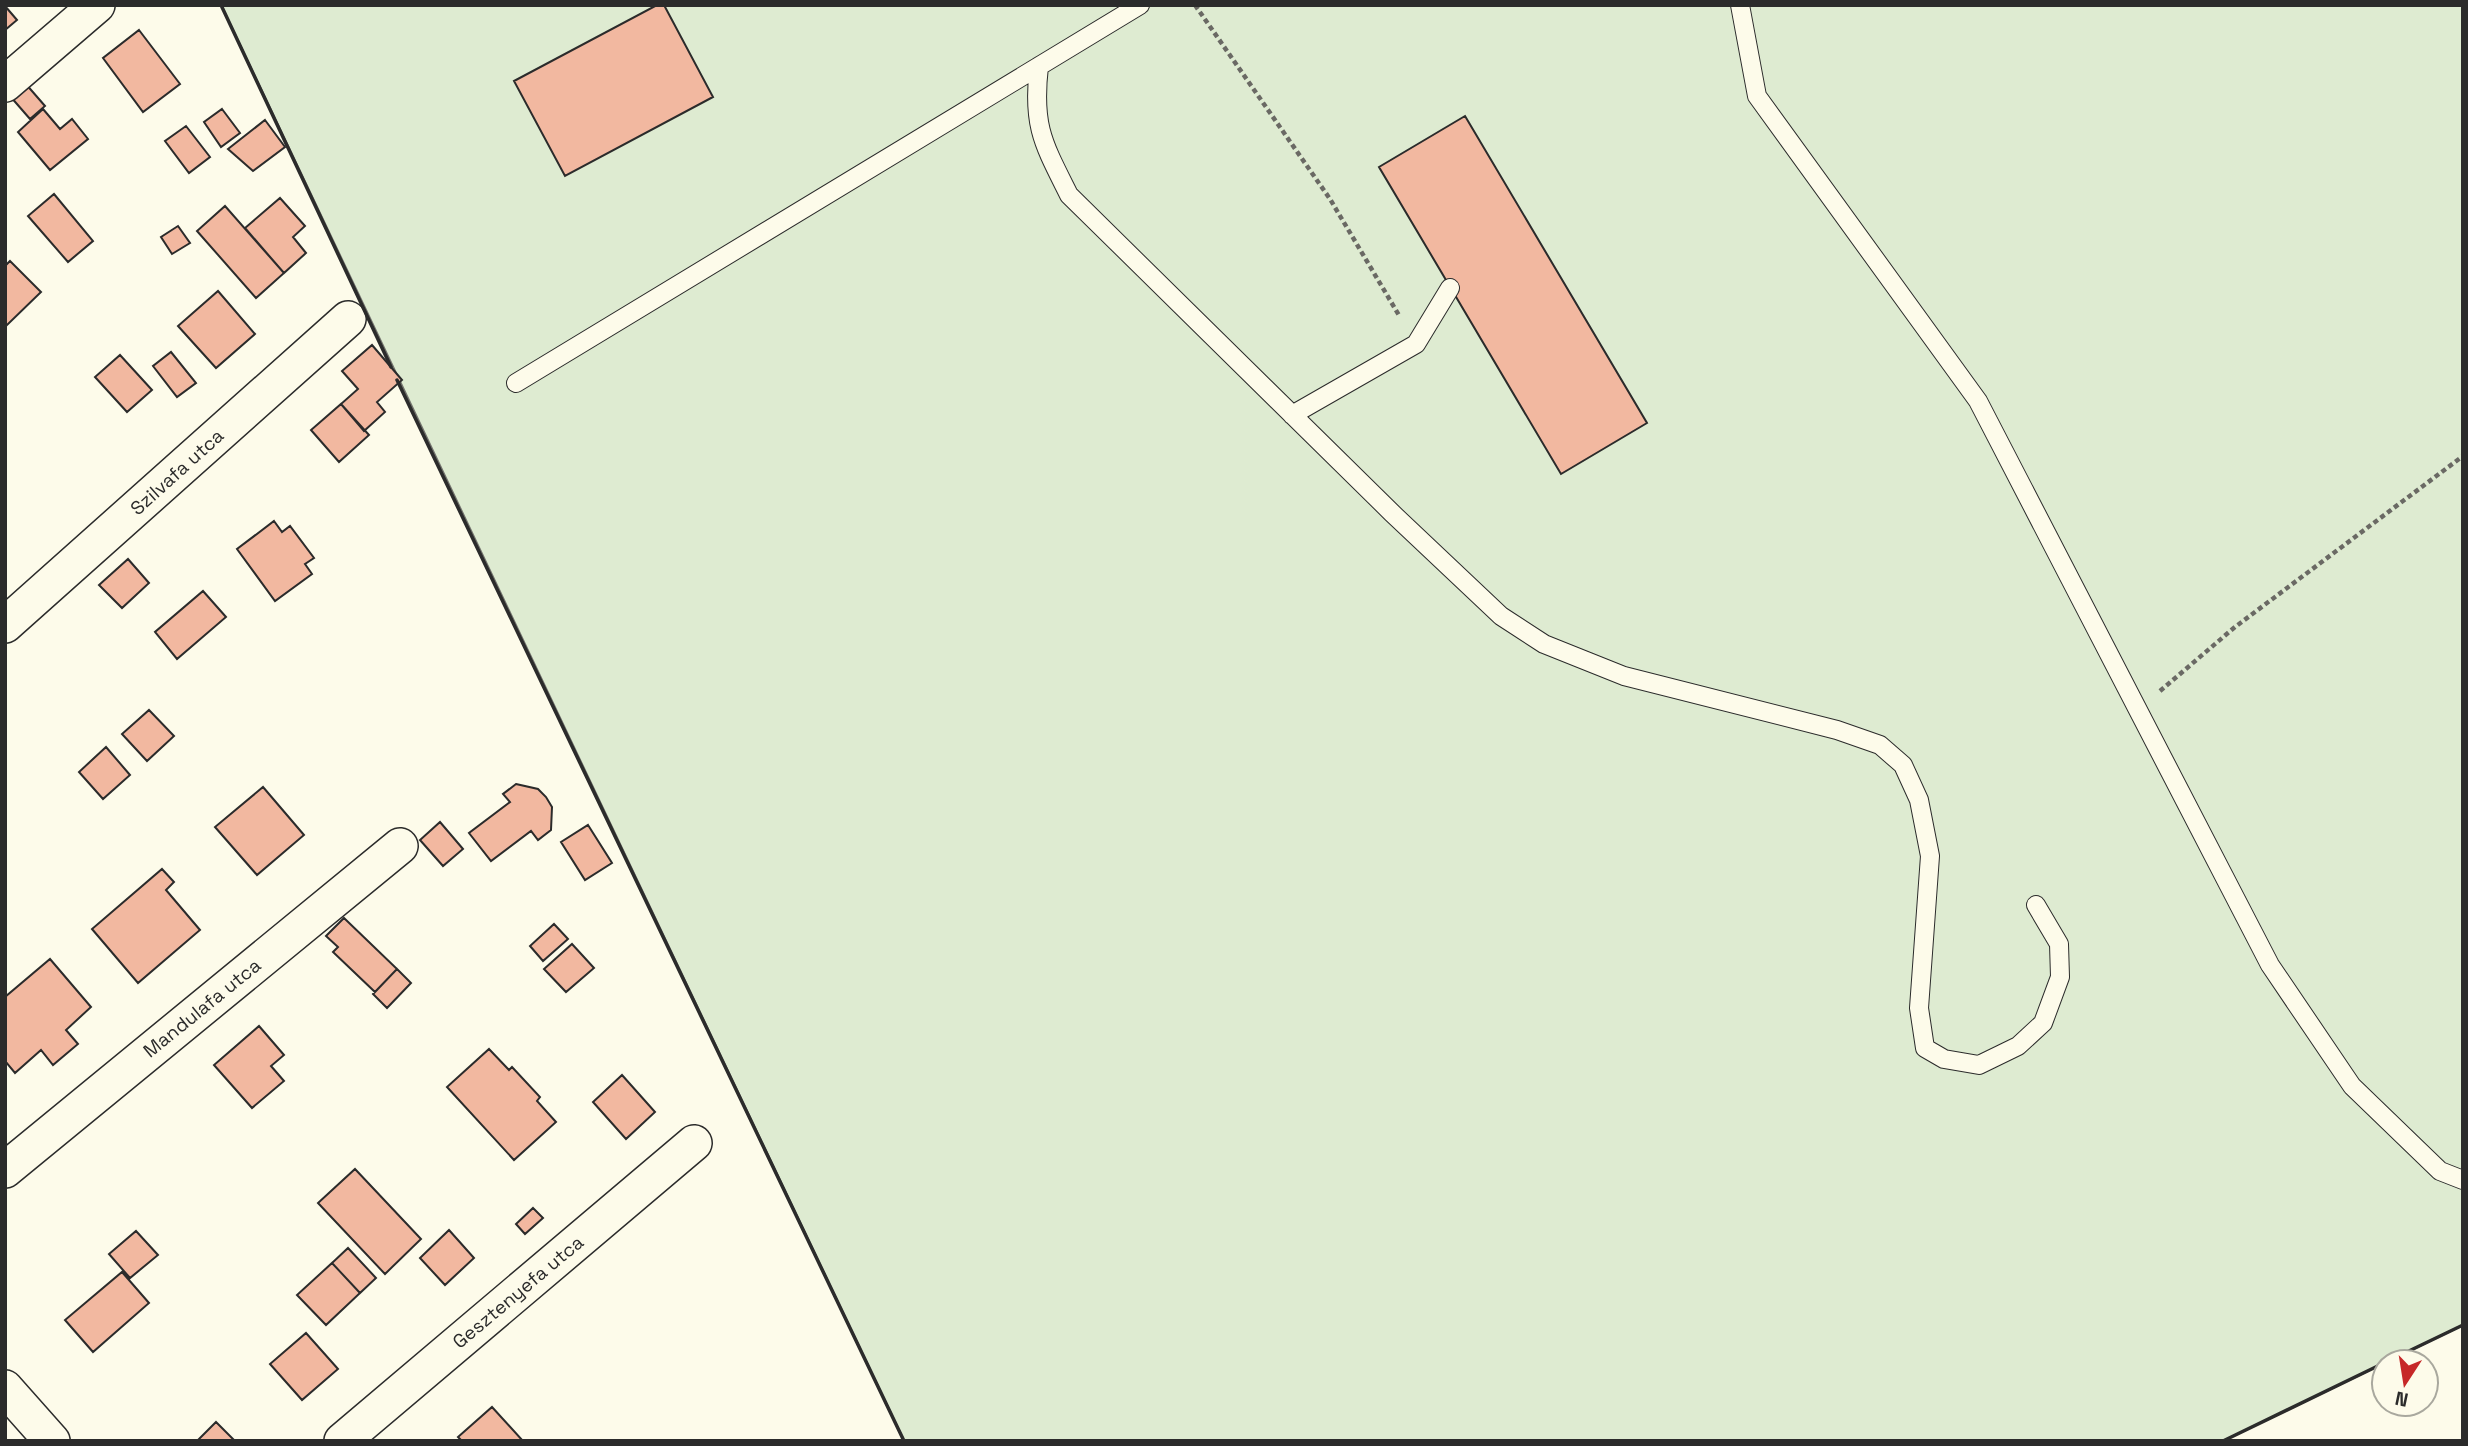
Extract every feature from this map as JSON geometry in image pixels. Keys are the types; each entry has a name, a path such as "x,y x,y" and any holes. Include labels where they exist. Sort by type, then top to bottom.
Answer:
{"street":[{"path":"5,84 97,5"},
{"name":"Szilvafa utca","path":"5,625 348,319"},
{"name":"Mandulafa utca","path":"5,1170 400,846"},
{"name":"Gesztenyefa utca","path":"342,1441 694,1143"},
{"path":"5,1388 52,1441"}],"lane":[{"path":"516,383 1140,5"},
{"path":"1740,5 1757,96 1978,401 2270,965 2353,1086 2440,1171 2463,1180"},
{"path":"1039,66 1035,100 1042,142 1069,195 1501,616 1544,644 1624,676 1837,730 1880,745 1903,765 1919,800 1930,856 1919,1008 1925,1048 1944,1059 1979,1065 2018,1046 2043,1023 2060,978 2059,944 2036,905"},
{"path":"1292,415 1416,344 1450,288"}],"path":[{"path":"1195,5 1330,199 1416,344"},
{"path":"2138,710 2235,627 2463,456"}],"green space":[{"path":"221,5 2463,5 2463,1325 2415,1348 2370,1348 2370,1370 2223,1441 904,1441"}],"building":[{"path":"657,5 664,5 713,97 565,176 514,81"},
{"path":"5,6 17,20 5,30"},
{"path":"139,30 180,84 143,112 103,58"},
{"path":"25,83 45,106 30,119 10,96"},
{"path":"43,109 60,129 72,119 88,139 50,170 18,132"},
{"path":"222,109 240,133 221,147 204,122"},
{"path":"1465,116 1647,423 1561,474 1379,167"},
{"path":"265,120 285,147 253,171 228,149"},
{"path":"186,126 210,157 189,173 165,141"},
{"path":"54,194 93,241 68,262 28,216"},
{"path":"280,198 305,226 293,237 306,253 284,273 245,228"},
{"path":"225,206 284,273 256,298 197,231"},
{"path":"178,226 190,243 172,254 161,237"},
{"path":"10,261 41,292 6,326 5,266"},
{"path":"218,291 255,334 216,368 178,326"},
{"path":"372,345 402,380 377,402 385,412 364,431 341,404 358,389 342,371"},
{"path":"171,352 196,383 177,397 153,366"},
{"path":"120,355 152,390 127,412 95,377"},
{"path":"341,404 369,435 339,462 311,430"},
{"path":"274,521 282,532 290,526 314,558 305,564 312,574 275,601 237,549"},
{"path":"128,559 149,583 122,608 99,585"},
{"path":"203,591 226,617 177,659 155,632"},
{"path":"149,710 174,736 147,761 122,734"},
{"path":"106,747 130,775 103,799 79,772"},
{"path":"516,784 538,789 546,797 552,807 551,830 538,840 531,831 491,861 469,833 510,802 503,794"},
{"path":"263,787 304,835 257,875 215,827"},
{"path":"440,822 463,849 443,866 420,840"},
{"path":"588,825 612,863 585,880 561,842"},
{"path":"162,869 174,882 166,890 200,930 138,983 92,929"},
{"path":"344,918 397,969 375,992 333,952 338,947 326,936"},
{"path":"554,924 568,939 543,961 530,946"},
{"path":"572,944 594,968 566,992 544,969"},
{"path":"50,959 91,1007 66,1030 78,1044 53,1065 41,1050 15,1073 5,1061 5,997"},
{"path":"397,969 411,983 387,1008 373,994"},
{"path":"259,1026 284,1055 271,1066 284,1081 252,1108 214,1065"},
{"path":"489,1049 509,1070 512,1067 540,1097 537,1101 556,1122 514,1160 447,1087"},
{"path":"622,1075 655,1112 626,1139 593,1102"},
{"path":"355,1169 421,1239 385,1274 318,1203"},
{"path":"533,1208 543,1218 525,1234 516,1224"},
{"path":"449,1230 474,1258 445,1285 420,1258"},
{"path":"136,1231 158,1255 130,1278 109,1254"},
{"path":"348,1248 376,1278 360,1293 332,1263"},
{"path":"332,1263 360,1293 326,1325 297,1295"},
{"path":"122,1272 149,1303 93,1352 65,1320"},
{"path":"306,1333 338,1369 302,1400 270,1364"},
{"path":"492,1407 523,1441 462,1441 458,1437"},
{"path":"216,1422 235,1441 197,1441"}],"wall":[{"path":"221,5 391,367"},
{"path":"397,380 904,1441"},
{"path":"2415,1348 2463,1325"},
{"path":"2223,1441 2370,1370"}]}
